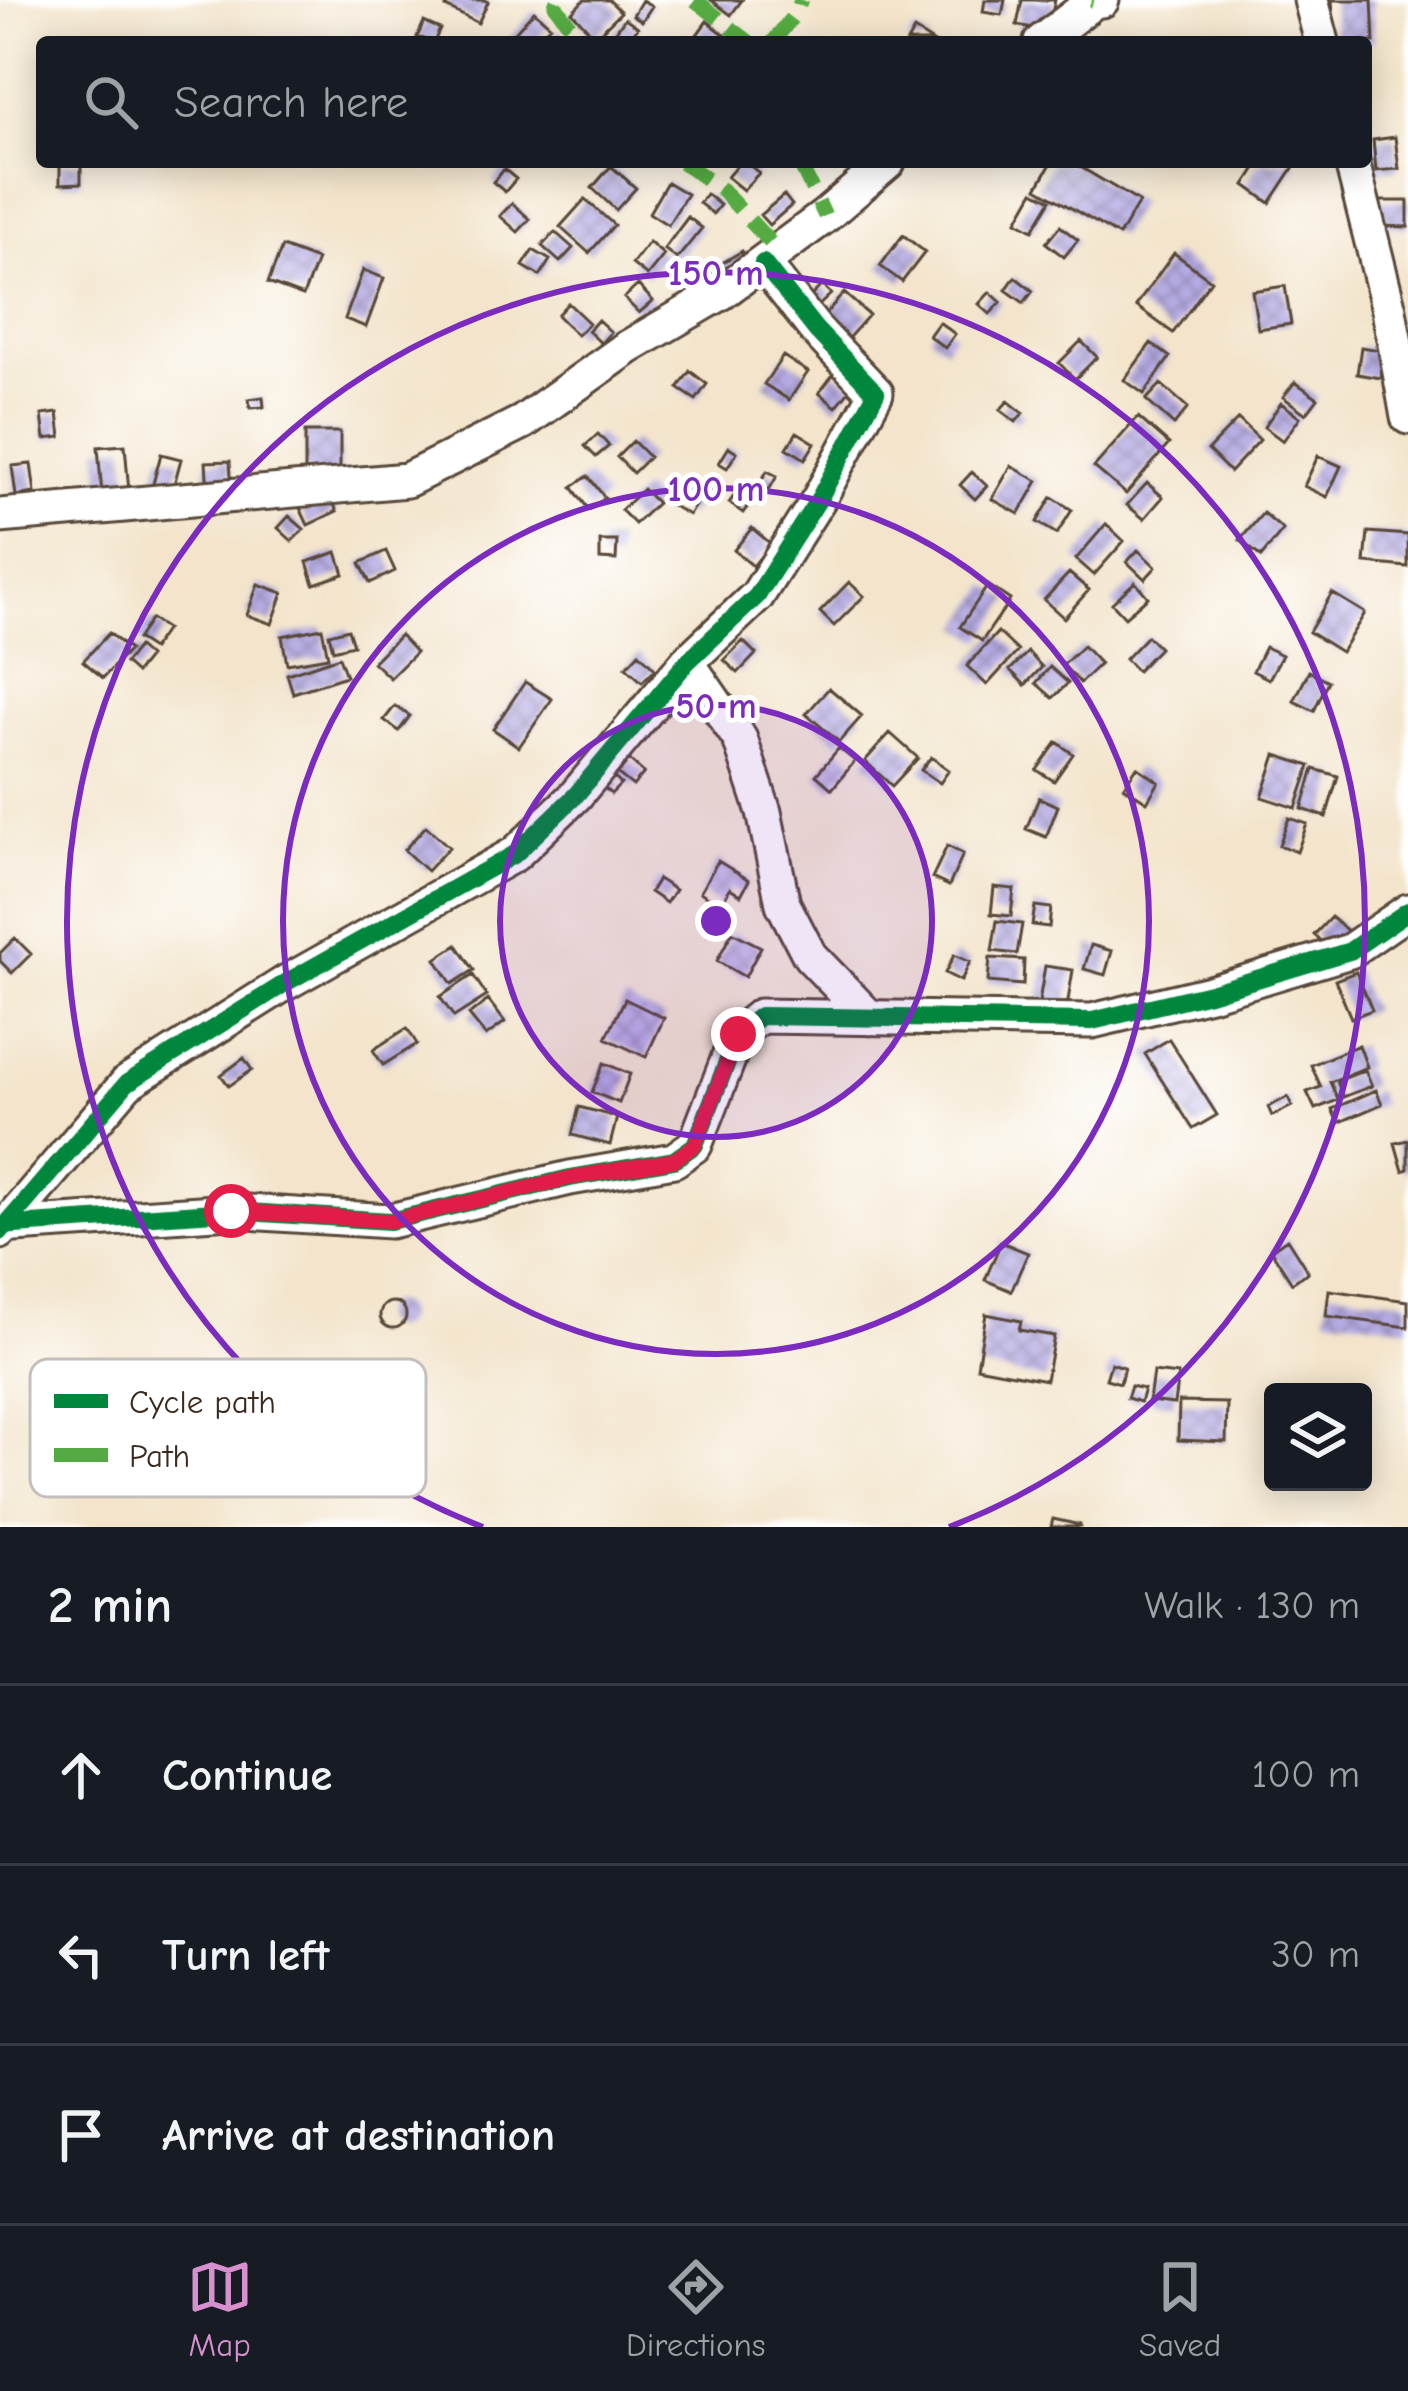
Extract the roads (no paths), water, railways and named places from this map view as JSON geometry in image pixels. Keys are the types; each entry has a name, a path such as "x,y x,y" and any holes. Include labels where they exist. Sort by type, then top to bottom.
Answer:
{"street":[{"path":"1049,36 1094,1 1102,0"},
{"path":"1311,0 1320,36"},
{"path":"0,516 406,480 523,422 627,348 721,293 825,217 881,168"},
{"path":"1354,168 1389,310 1408,417"},
{"path":"2,1228 127,1083 287,982 514,854 575,796 687,662 757,596 820,497 876,393 763,263"},
{"path":"687,662 740,739 764,812 783,904 810,956 870,1018"},
{"path":"2,1228 231,1211 391,1221 570,1178 674,1160 695,1145 738,1034 760,1016 1092,1021 1210,993 1350,951 1408,911"}]}
